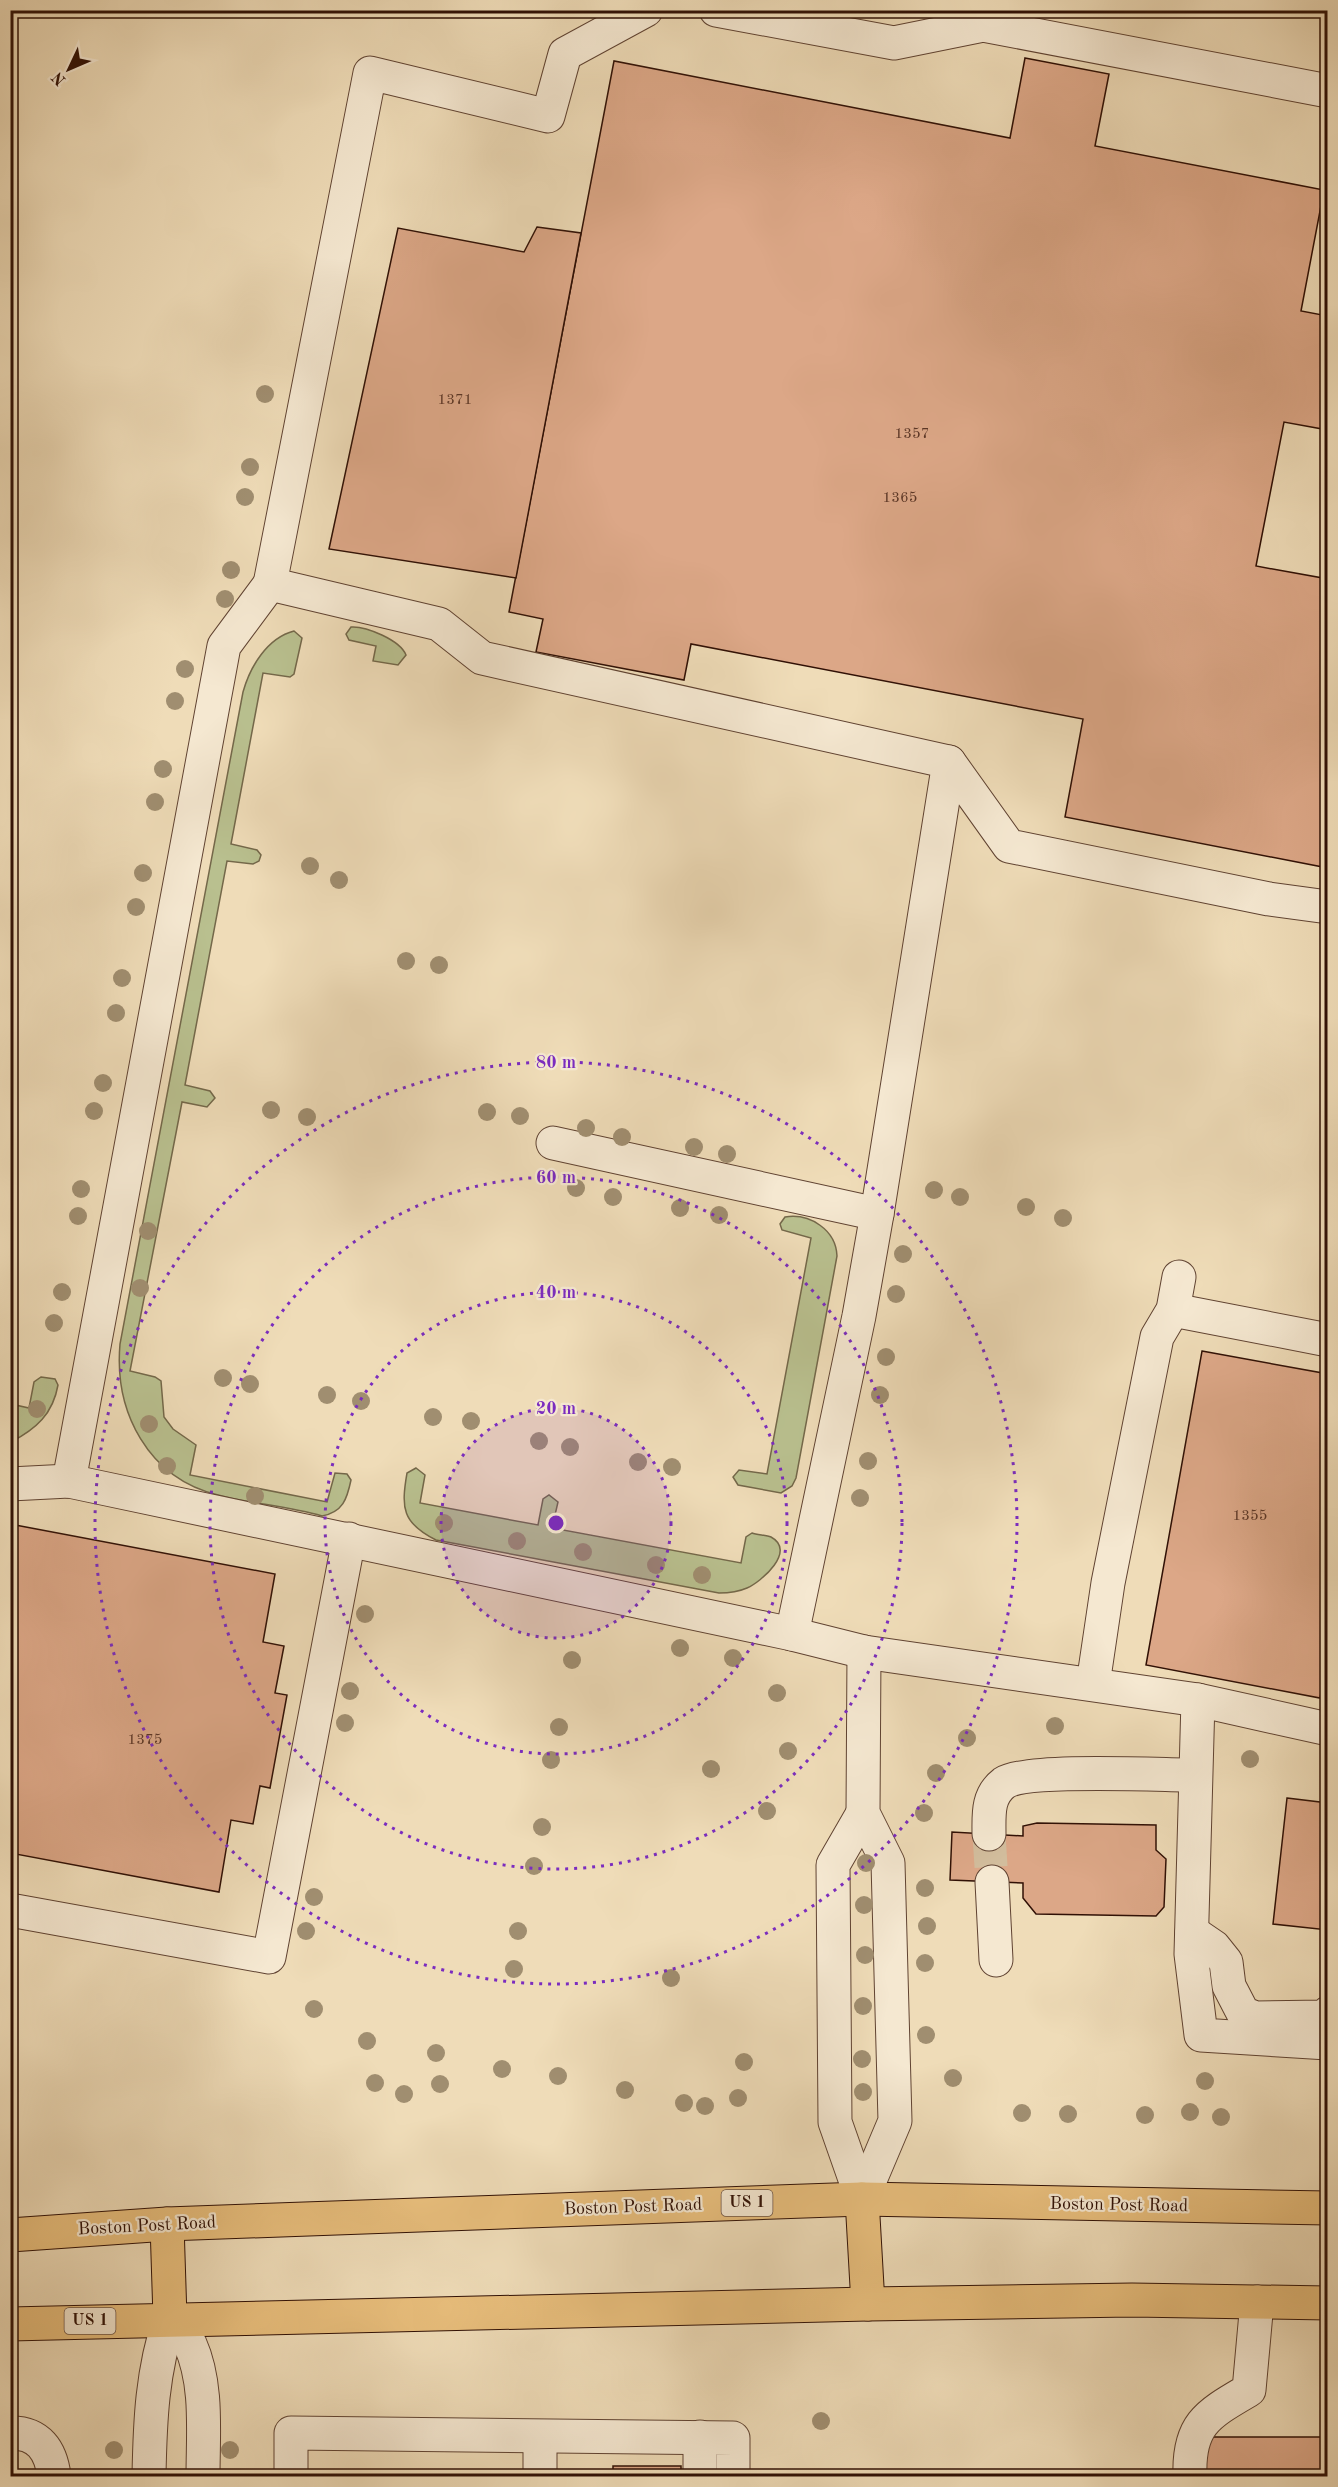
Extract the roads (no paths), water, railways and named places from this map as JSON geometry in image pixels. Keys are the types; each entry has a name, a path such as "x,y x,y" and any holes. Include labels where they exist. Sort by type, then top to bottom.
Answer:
{"main road":[{"name":"Boston Post Road","path":"10,2235 167,2224 862,2199 1328,2208"},
{"path":"862,2199 868,2304"},
{"path":"167,2224 170,2318"},
{"name":"US 1","path":"10,2324 170,2318 868,2304 1132,2301 1328,2303"}],"lane":[{"path":"69,1481 224,646 270,585 370,73 548,116 565,54 646,10"},
{"path":"716,10 894,43 983,25 1328,91"},
{"path":"270,585 439,624 482,658 949,762 1009,846 1269,898 1328,907"},
{"path":"792,1634 859,1316 949,762"},
{"path":"553,1143 877,1214"},
{"path":"1093,1684 1108,1583 1157,1337 1173,1310 1179,1277"},
{"path":"1173,1310 1328,1341"},
{"path":"10,1484 69,1481 792,1634 864,1652 1198,1700 1328,1729"},
{"path":"10,1910 270,1957 349,1539"},
{"path":"862,2199 895,2121 888,1863 863,1813 864,1652"},
{"path":"1198,1700 1194,1775 1196,1795 1191,1954 1201,2035 1328,2043"},
{"path":"989,1834 988,1804 1005,1783 1041,1774 1194,1775"},
{"path":"862,2199 835,2122 833,1864 863,1813"},
{"path":"992,1882 996,1960"},
{"path":"1192,1932 1214,1947 1226,1962 1229,1986 1243,2013 1255,2018 1324,2017 1328,2013"},
{"path":"1190,2476 1189,2456 1196,2431 1211,2412 1249,2390 1257,2302"},
{"path":"149,2476 150,2414 154,2377 170,2318"},
{"path":"170,2318 189,2342 198,2367 203,2414 203,2476"},
{"path":"10,2433 32,2436 45,2446 52,2460 54,2476"},
{"path":"291,2476 291,2433 733,2438 733,2476"},
{"path":"540,2437 540,2476"},
{"path":"700,2437 700,2476"}],"tunnel":[{"path":"989,1834 992,1882"}]}
